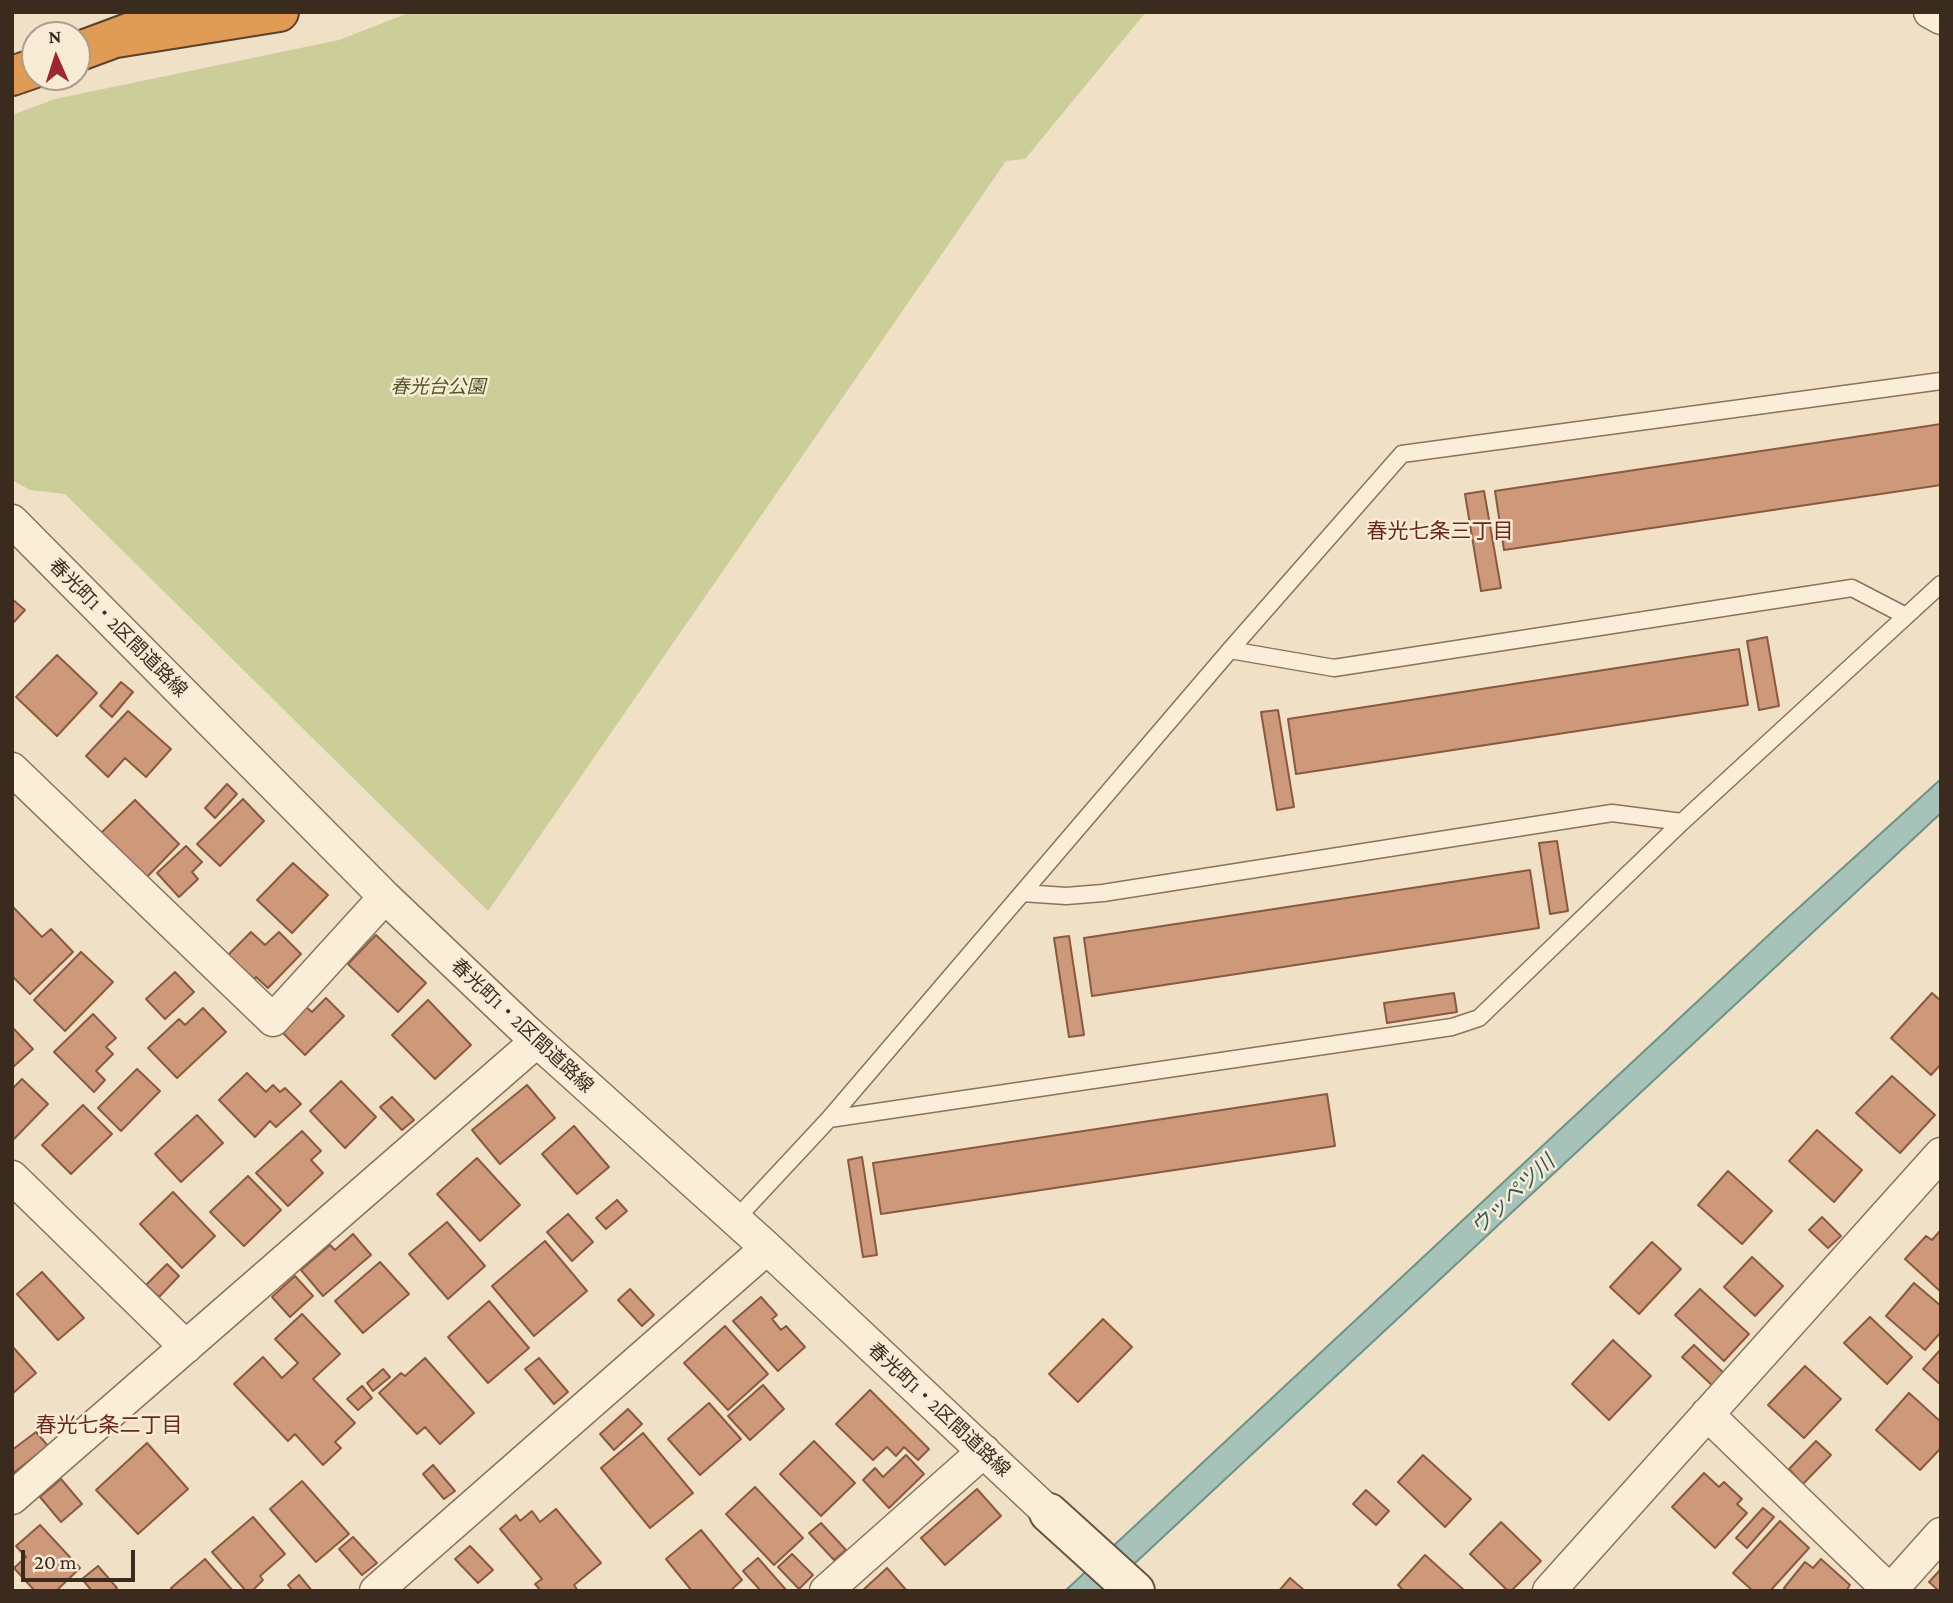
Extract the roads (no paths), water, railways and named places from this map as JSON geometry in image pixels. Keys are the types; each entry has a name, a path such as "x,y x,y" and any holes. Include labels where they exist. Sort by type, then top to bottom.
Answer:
{"highway":[{"path":"91,47 184,12"},
{"path":"116,38 279,12"}],"street":[{"path":"1930,12 1941,18"},
{"name":"春光町1・2区間道路線","path":"12,521 385,897 537,1041 767,1248 1049,1513"},
{"path":"12,769 273,1020 385,897"},
{"path":"12,1498 537,1041"},
{"path":"1549,1591 1941,1154"},
{"path":"12,1177 186,1347"},
{"path":"376,1591 767,1248"},
{"path":"1707,1414 1890,1591 1941,1534"},
{"path":"826,1591 984,1451"},
{"path":"1049,1513 1135,1591"}],"lane":[{"path":"734,1221 830,1119 1230,650 1402,454 1941,381"},
{"path":"830,1119 1452,1027 1479,1018 1682,822 1941,584"},
{"path":"1230,650 1334,668 1852,588 1906,616"},
{"path":"1022,892 1066,897 1103,893 1612,813 1682,822"}],"water":[{"name":"ウッペツ川","path":"1941,779 1941,813 1105,1591 1065,1591 1773,931"}],"district":[{"name":"春光七条三丁目","path":"1440,532"},
{"name":"春光七条二丁目","path":"109,1426"}],"park label":[{"name":"春光台公園","path":"438,387"}]}
